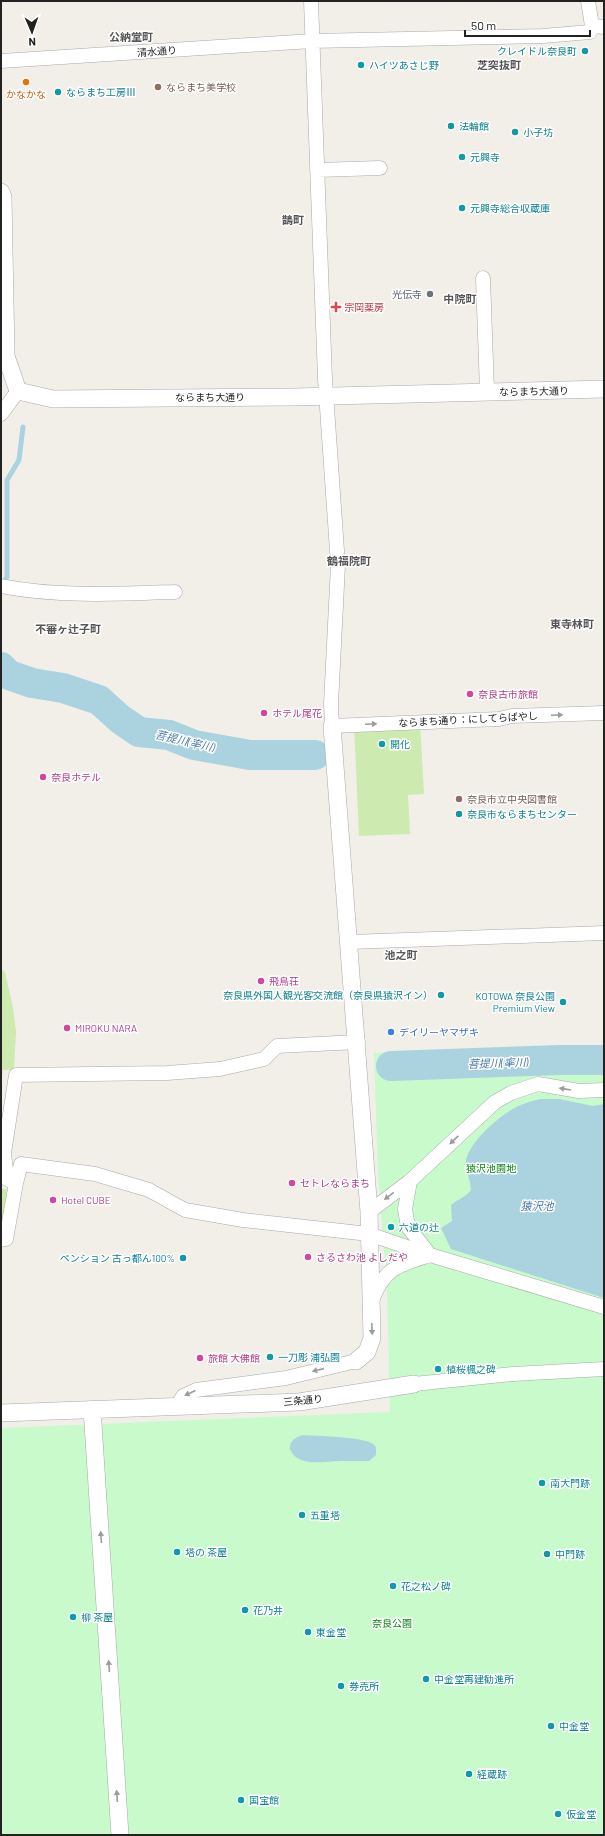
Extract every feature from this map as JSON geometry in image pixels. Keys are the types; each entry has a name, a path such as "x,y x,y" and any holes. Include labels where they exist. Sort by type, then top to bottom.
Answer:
{"street":[{"path":"177,1406 183,1396 196,1390 286,1378 356,1361 367,1352 372,1338 369,1212 358,1042 332,726 331,704 338,565 326,396 311,1"},
{"path":"588,1 589,16 598,26"},
{"name":"清水通り","path":"1,60 312,41 543,36 590,32 598,26"},
{"path":"317,170 380,168"},
{"path":"1,192 3,197 6,356 18,390 1,414"},
{"path":"483,278 487,391"},
{"name":"ならまち大通り","path":"18,390 53,399 326,396 604,389"},
{"path":"1,586 27,591 117,594 175,592"},
{"name":"ならまち通り：にしてらばやし","path":"332,726 499,719 512,716 604,713"},
{"path":"350,942 604,933"},
{"path":"16,1183 7,1179 4,1153 16,1075 167,1073 220,1069 264,1059 277,1046 358,1042"},
{"path":"369,1212 410,1181 495,1102 511,1093 538,1084 579,1091 604,1090"},
{"path":"1,1240 6,1239 21,1164 88,1173 149,1190 186,1210 244,1220 369,1234 430,1255 604,1306"},
{"path":"410,1181 405,1209 408,1227 430,1255"},
{"path":"371,1303 379,1282 394,1268 430,1255"},
{"name":"三条通り","path":"1,1413 299,1402 414,1384 513,1374 604,1369"},
{"path":"92,1409 120,1835"}],"green space":[{"path":"420,722 424,794 408,795 410,834 359,836 354,725"},
{"path":"1,969 5,972 13,1008 16,1032 14,1070 3,1070 1,1084"},
{"name":"奈良公園","path":"374,1053 604,1056 604,1835 1,1835 1,1428 390,1412 387,1290 378,1174"},
{"path":"1,1189 7,1189 3,1225 1,1229"}],"water":[{"name":"猿沢池","path":"541,1099 559,1099 593,1106 604,1104 604,1298 451,1249 441,1228 452,1221 451,1205 471,1190 466,1160 475,1143 490,1126 509,1111 526,1103"},
{"path":"303,1435 329,1436 361,1440 375,1446 376,1455 369,1461 305,1461 294,1455 290,1449 290,1446 294,1440"}],"waterway":[{"path":"2,586 7,577 7,480 19,460 23,427"},
{"name":"菩提川(率川)","path":"1,667 9,675 32,683 63,688 99,700 120,719 139,732 169,735 194,745 250,755 315,755"},
{"name":"菩提川(率川)","path":"391,1066 559,1060 604,1060"}],"place":[{"name":"クレイドル奈良町","path":"585,51"},
{"name":"ハイツあさじ野","path":"361,65"},
{"name":"かなかな","path":"26,82"},
{"name":"ならまち美学校","path":"158,87"},
{"name":"ならまち工房Ⅲ","path":"58,92"},
{"name":"法輪館","path":"451,126"},
{"name":"小子坊","path":"515,132"},
{"name":"元興寺","path":"462,157"},
{"name":"元興寺総合収蔵庫","path":"462,208"},
{"name":"光伝寺","path":"430,294"},
{"name":"宗岡薬房","path":"336,307"},
{"name":"奈良古市旅館","path":"470,694"},
{"name":"ホテル尾花","path":"264,713"},
{"name":"開化","path":"382,744"},
{"name":"奈良ホテル","path":"43,777"},
{"name":"奈良市立中央図書館","path":"459,799"},
{"name":"奈良市ならまちセンター","path":"459,814"},
{"name":"飛鳥荘","path":"261,981"},
{"name":"奈良県外国人観光客交流館（奈良県猿沢イン）","path":"441,995"},
{"name":"KOTOWA 奈良公園 Premium View","path":"563,1002"},
{"name":"MIROKU NARA","path":"67,1028"},
{"name":"デイリーヤマザキ","path":"391,1032"},
{"name":"セトレならまち","path":"292,1183"},
{"name":"Hotel CUBE","path":"53,1200"},
{"name":"六道の辻","path":"391,1227"},
{"name":"さるさわ池 よしだや","path":"308,1257"},
{"name":"ペンション 古っ都ん100%","path":"183,1258"},
{"name":"一刀彫 浦弘園","path":"270,1357"},
{"name":"旅館 大佛館","path":"200,1358"},
{"name":"植桜楓之碑","path":"438,1369"},
{"name":"南大門跡","path":"542,1483"},
{"name":"五重塔","path":"302,1515"},
{"name":"塔の 茶屋","path":"177,1552"},
{"name":"中門跡","path":"547,1554"},
{"name":"花之松ノ碑","path":"393,1586"},
{"name":"花乃井","path":"245,1610"},
{"name":"柳 茶屋","path":"73,1617"},
{"name":"東金堂","path":"308,1632"},
{"name":"中金堂再建勧進所","path":"426,1679"},
{"name":"券売所","path":"341,1686"},
{"name":"中金堂","path":"551,1726"},
{"name":"経蔵跡","path":"469,1774"},
{"name":"国宝館","path":"241,1800"},
{"name":"仮金堂","path":"558,1814"}],"district":[{"name":"公納堂町","path":"131,37"},
{"name":"芝突抜町","path":"499,65"},
{"name":"鵲町","path":"293,220"},
{"name":"中院町","path":"460,299"},
{"name":"鶴福院町","path":"349,561"},
{"name":"東寺林町","path":"572,624"},
{"name":"不審ヶ辻子町","path":"68,629"},
{"name":"池之町","path":"401,955"}],"park label":[{"name":"猿沢池園地","path":"491,1168"}]}
